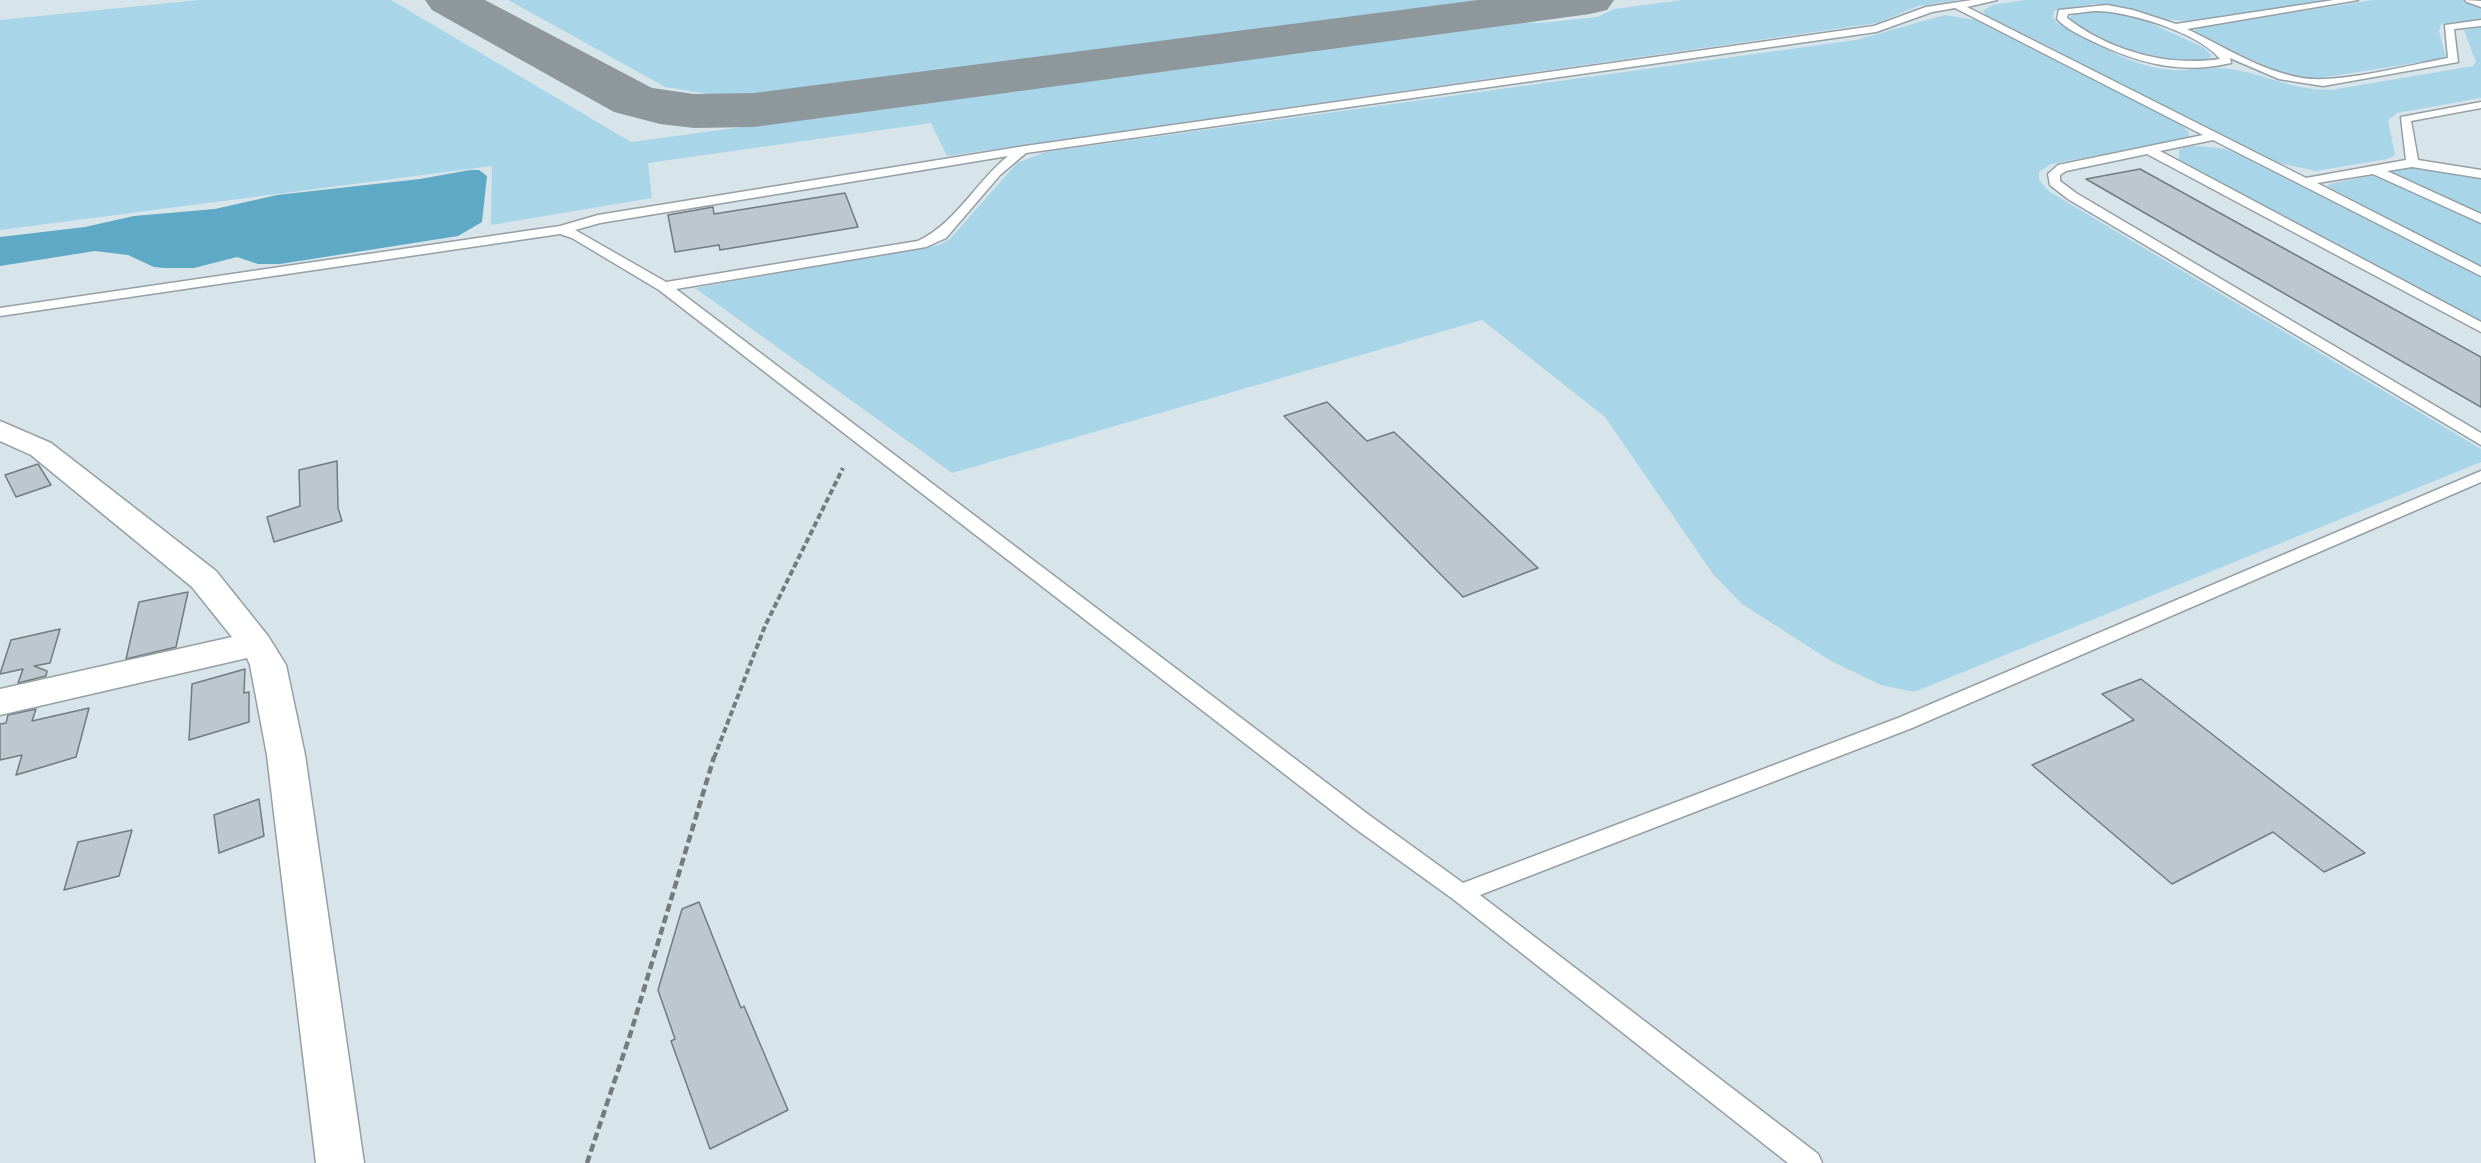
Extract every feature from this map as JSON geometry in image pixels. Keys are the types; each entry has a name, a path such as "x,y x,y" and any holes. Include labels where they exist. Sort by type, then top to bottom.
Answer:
{"street":[{"path":"0,430 41,448 204,579 256,644 268,665 286,755 340,1163"},
{"path":"0,702 256,644"}],"lane":[{"path":"0,312 561,230 598,219 1024,150 1876,29 1930,9 1992,0"},
{"path":"2173,28 2354,0"},
{"path":"2470,0 2481,4"},
{"path":"1956,5 2481,272"},
{"path":"2217,48 2227,61 2181,66 2160,65 2138,58 2073,28 2062,19 2063,12 2112,8 2134,13 2173,28 2217,48 2286,80 2323,83 2454,60 2449,27 2481,23"},
{"path":"2412,163 2405,119 2481,105"},
{"path":"2213,137 2062,168 2054,174 2054,182 2072,196 2481,440"},
{"path":"664,287 921,244 941,236 996,172 1024,150"},
{"path":"2150,151 2481,328"},
{"path":"2304,183 2412,163 2481,174"},
{"path":"2375,170 2481,219"},
{"path":"561,230 578,235 664,287 1361,821 1461,893 1809,1163"},
{"path":"1461,893 1905,723 2481,476"}],"path":[{"path":"587,1163 631,1032 719,741 765,626 843,468"}],"shaded area":[{"path":"199,0 391,0 631,142 1521,22 1540,23 1597,17 1614,9 1682,0 1959,0 1918,6 1877,23 947,156 931,123 648,163 652,198 491,225 492,166 0,230 0,20"},
{"path":"508,0 1480,0 753,96 708,94 665,87"},
{"path":"2025,0 2341,0 2195,22 2163,19 2121,6 2094,4 2054,11 2053,17 2057,23 2108,50 2149,66 2172,70 2218,68 2237,70 2294,86 2331,90 2473,66 2476,62 2464,30 2481,27 2481,98 2397,113 2388,120 2395,155 2387,159 2316,171 2274,162 1986,16 1983,11 1992,5"},
{"path":"2373,0 2465,0 2481,6 2481,19 2441,24 2439,31 2446,58 2308,80 2290,76 2199,37 2194,32 2196,28"},
{"path":"2095,9 2132,15 2203,47 2212,56 2201,62 2162,59 2117,45 2079,28 2069,20 2073,13"},
{"path":"1945,15 1975,20 2181,125 2189,132 2189,137 2177,140 2051,164 2039,172 2039,180 2050,192 2481,449 2481,462 1914,692 1881,685 1831,661 1742,604 1713,574 1605,417 1482,320 952,473 695,288 939,245 950,239 1017,163 1045,152 1856,40"},
{"path":"2199,146 2226,149 2237,154 2481,277 2481,323 2189,168 2179,160 2179,150"},
{"path":"2411,168 2426,168 2481,177 2481,266 2328,187 2329,184"},
{"path":"479,170 487,176 482,222 458,236 280,264 258,264 237,257 194,268 165,268 154,267 128,255 95,251 0,266 0,237 85,227 134,216 215,209 277,195 420,179"}],"building":[{"path":"2140,169 2481,357 2481,407 2086,179"},
{"path":"845,193 858,227 720,250 719,245 675,252 668,215 713,207 714,214"},
{"path":"1327,402 1367,441 1394,432 1538,568 1463,597 1284,416"},
{"path":"337,461 338,508 342,521 274,542 267,517 300,506 299,470"},
{"path":"38,464 51,485 16,497 5,475"},
{"path":"188,592 176,647 126,659 139,602"},
{"path":"60,629 50,663 34,666 47,671 46,676 18,683 23,669 0,674 11,640"},
{"path":"245,669 244,693 249,692 249,722 189,740 192,684"},
{"path":"2141,679 2365,853 2324,872 2273,832 2172,884 2032,765 2134,720 2102,694"},
{"path":"89,708 76,757 16,775 22,755 0,760 0,724 6,723 8,715 36,709 32,721"},
{"path":"259,799 264,836 219,853 214,815"},
{"path":"132,830 119,876 64,890 78,842"},
{"path":"699,902 741,1008 744,1006 788,1110 710,1149 671,1041 675,1039 658,990 682,909"}],"taxiway":[{"path":"449,0 633,100 660,107 694,111 754,110 1590,0"}]}
